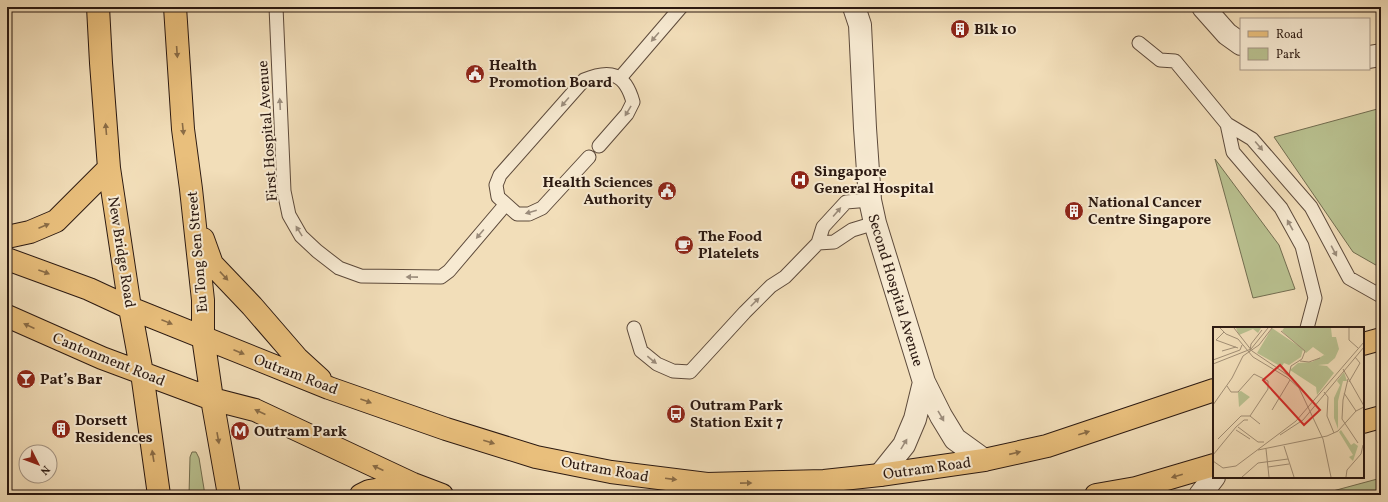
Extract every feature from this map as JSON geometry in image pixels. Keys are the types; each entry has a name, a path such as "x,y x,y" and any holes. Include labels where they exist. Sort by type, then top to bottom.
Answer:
{"main road":[{"name":"New Bridge Road","path":"98,7 109,168 130,308 142,373 159,495"},
{"name":"Eu Tong Sen Street","path":"175,7 183,129 191,189 202,300 203,337 229,495"},
{"path":"7,237 30,232 56,221 109,168"},
{"path":"191,189 204,245 212,264 297,358 329,388"},
{"path":"7,259 89,289 130,308"},
{"name":"Outram Road","path":"130,308 329,388 446,429 536,457 611,472 706,484 824,481 880,475 984,460 1047,446 1213,390"},
{"name":"Cantonment Road","path":"7,316 102,358 212,399"},
{"path":"1364,344 1381,339"},
{"path":"212,399 255,410 413,484 442,495"},
{"path":"1364,422 1381,417"},
{"path":"1096,495 1136,488 1213,465"},
{"path":"361,495 369,491 413,484"}],"street":[{"name":"Second Hospital Avenue","path":"854,7 860,25 870,200 875,223 924,382 941,416 955,439 984,460"},
{"path":"1203,7 1227,34 1240,43"},
{"path":"1370,57 1381,55"},
{"name":"Second Hospital Avenue","path":"880,475 904,445 915,419 924,382"},
{"path":"1200,495 1213,478"}],"lane":[{"name":"First Hospital Avenue","path":"276,7 284,191 289,214 301,236 317,251 339,268 360,276 441,277 449,271 506,205"},
{"path":"620,78 681,7"},
{"path":"1139,43 1160,60 1175,61 1227,124 1252,139 1311,207 1349,278 1381,296"},
{"path":"589,157 542,208 530,214 517,214 498,197 496,185 500,175 584,80 597,74 606,73 620,78 629,88 633,102 627,114 599,146"},
{"path":"1227,124 1232,152 1281,208 1302,246 1315,298 1307,327"},
{"path":"634,328 641,351 657,364 673,371 690,372 745,312 771,286 785,277 818,243 823,227 846,202 870,200"},
{"path":"818,243 834,242 852,230 875,223"}],"green space":[{"path":"1381,108 1381,268 1353,252 1274,137"},
{"path":"1215,159 1279,245 1295,289 1253,298"},
{"path":"192,452 196,452 199,458 205,495 189,495 190,457"},
{"path":"1381,478 1381,495 1318,495"}],"place":[{"name":"Blk 10","path":"960,29"},
{"name":"Health Promotion Board","path":"475,74"},
{"name":"Singapore General Hospital","path":"800,180"},
{"name":"Health Sciences Authority","path":"667,191"},
{"name":"National Cancer Centre Singapore","path":"1074,211"},
{"name":"The Food Platelets","path":"684,245"},
{"name":"Pat’s Bar","path":"26,379"},
{"name":"Outram Park Station Exit 7","path":"676,414"},
{"name":"Dorsett Residences","path":"61,429"},
{"name":"Outram Park","path":"240,431"}]}
